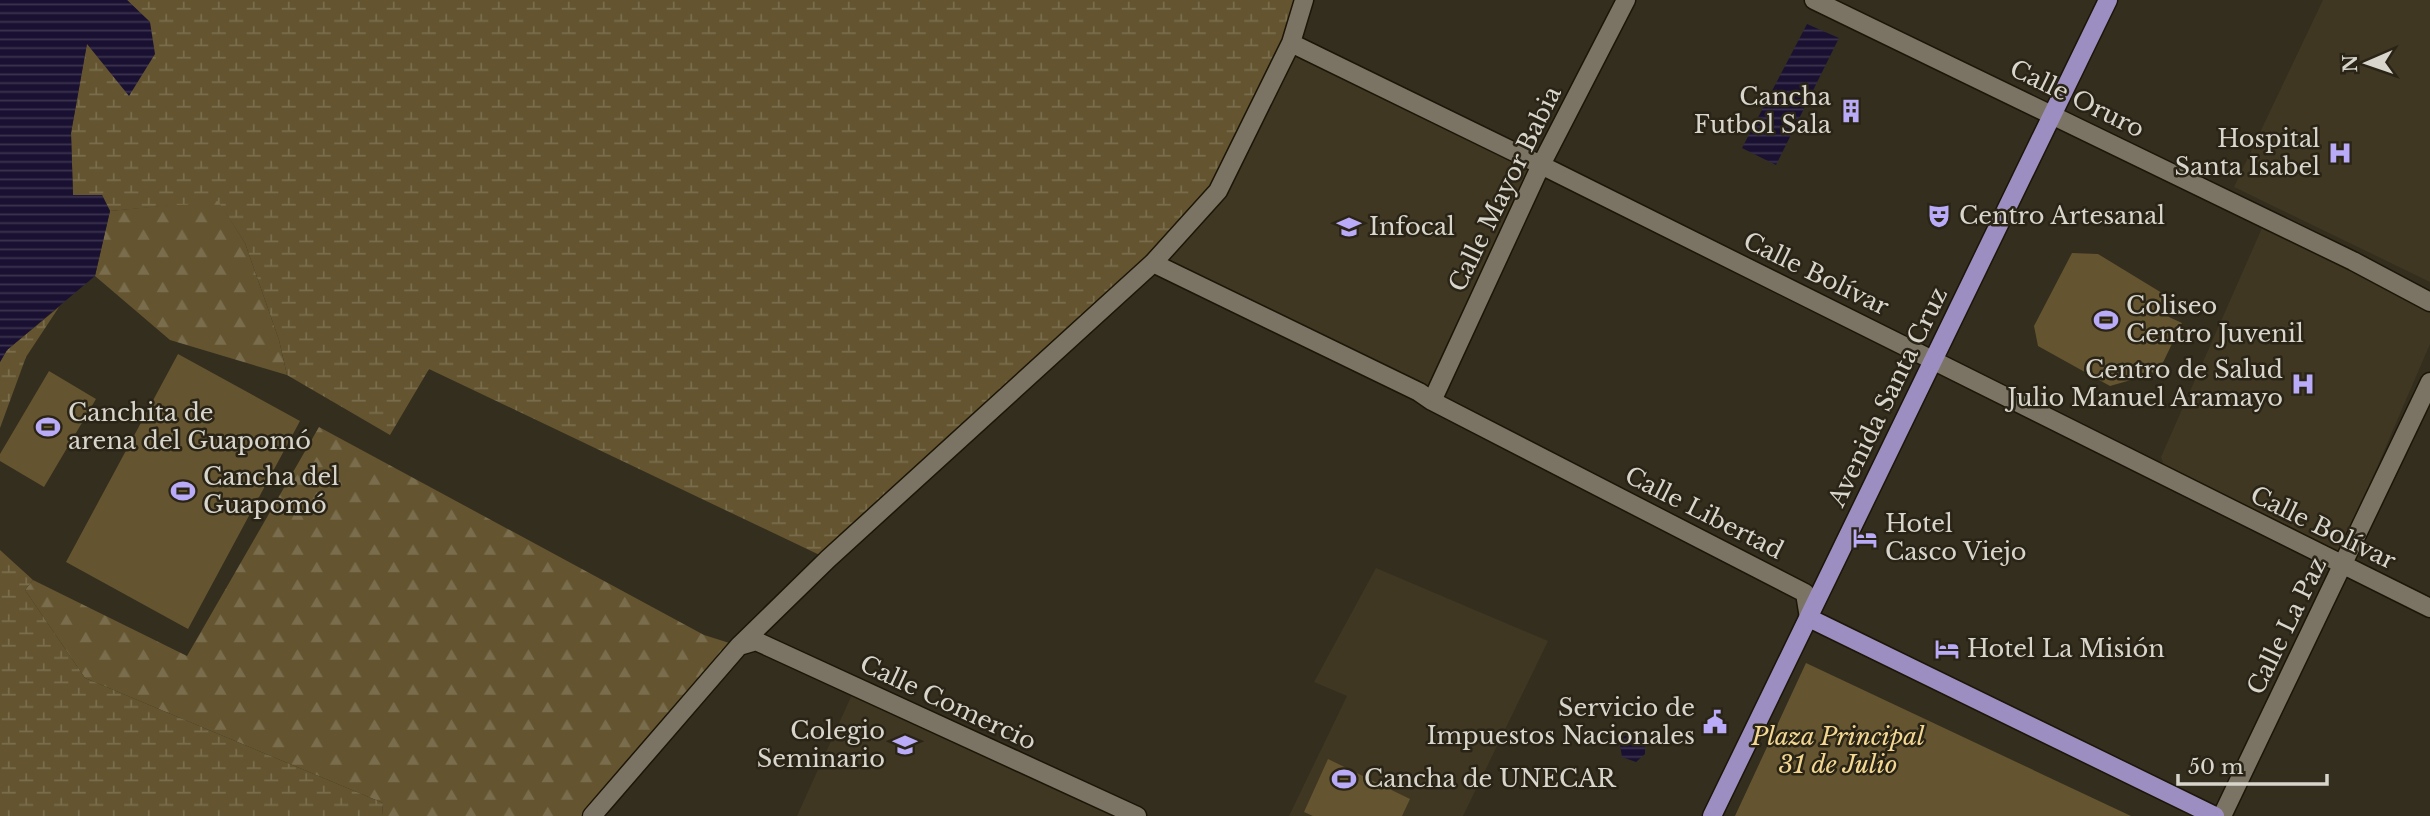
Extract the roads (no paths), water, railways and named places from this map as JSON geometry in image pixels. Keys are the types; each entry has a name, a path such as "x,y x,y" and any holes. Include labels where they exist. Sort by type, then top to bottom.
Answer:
{"main road":[{"name":"Avenida Santa Cruz","path":"1712,816 2108,0"},
{"path":"1809,618 2216,816"}],"street":[{"path":"592,816 739,646 828,559 1153,263 1218,191 1291,43 1304,0"},
{"name":"Calle Mayor Babia","path":"1432,401 1541,165 1626,0"},
{"name":"Calle Oruro","path":"1814,0 2353,261 2430,302"},
{"name":"Calle Bolívar","path":"1291,43 2430,608"},
{"name":"Calle Libertad","path":"1153,263 1419,392 1805,593 1809,618"},
{"name":"Calle La Paz","path":"2222,816 2430,382"},
{"name":"Calle Comercio","path":"739,646 756,641 1137,816"}],"place":[{"name":"Cancha Futbol Sala","path":"1851,111"},
{"name":"Hospital Santa Isabel","path":"2340,153"},
{"name":"Centro Artesanal","path":"1939,216"},
{"name":"Infocal","path":"1349,227"},
{"name":"Coliseo Centro Juvenil","path":"2106,320"},
{"name":"Centro de Salud Julio Manuel Aramayo","path":"2303,384"},
{"name":"Canchita de arena del Guapomó","path":"48,427"},
{"name":"Cancha del Guapomó","path":"183,491"},
{"name":"Hotel Casco Viejo","path":"1865,538"},
{"name":"Hotel La Misión","path":"1947,649"},
{"name":"Servicio de Impuestos Nacionales","path":"1715,722"},
{"name":"Colegio Seminario","path":"905,745"},
{"name":"Cancha de UNECAR","path":"1344,779"}],"park label":[{"name":"Plaza Principal 31 de Julio","path":"1838,751"}]}
